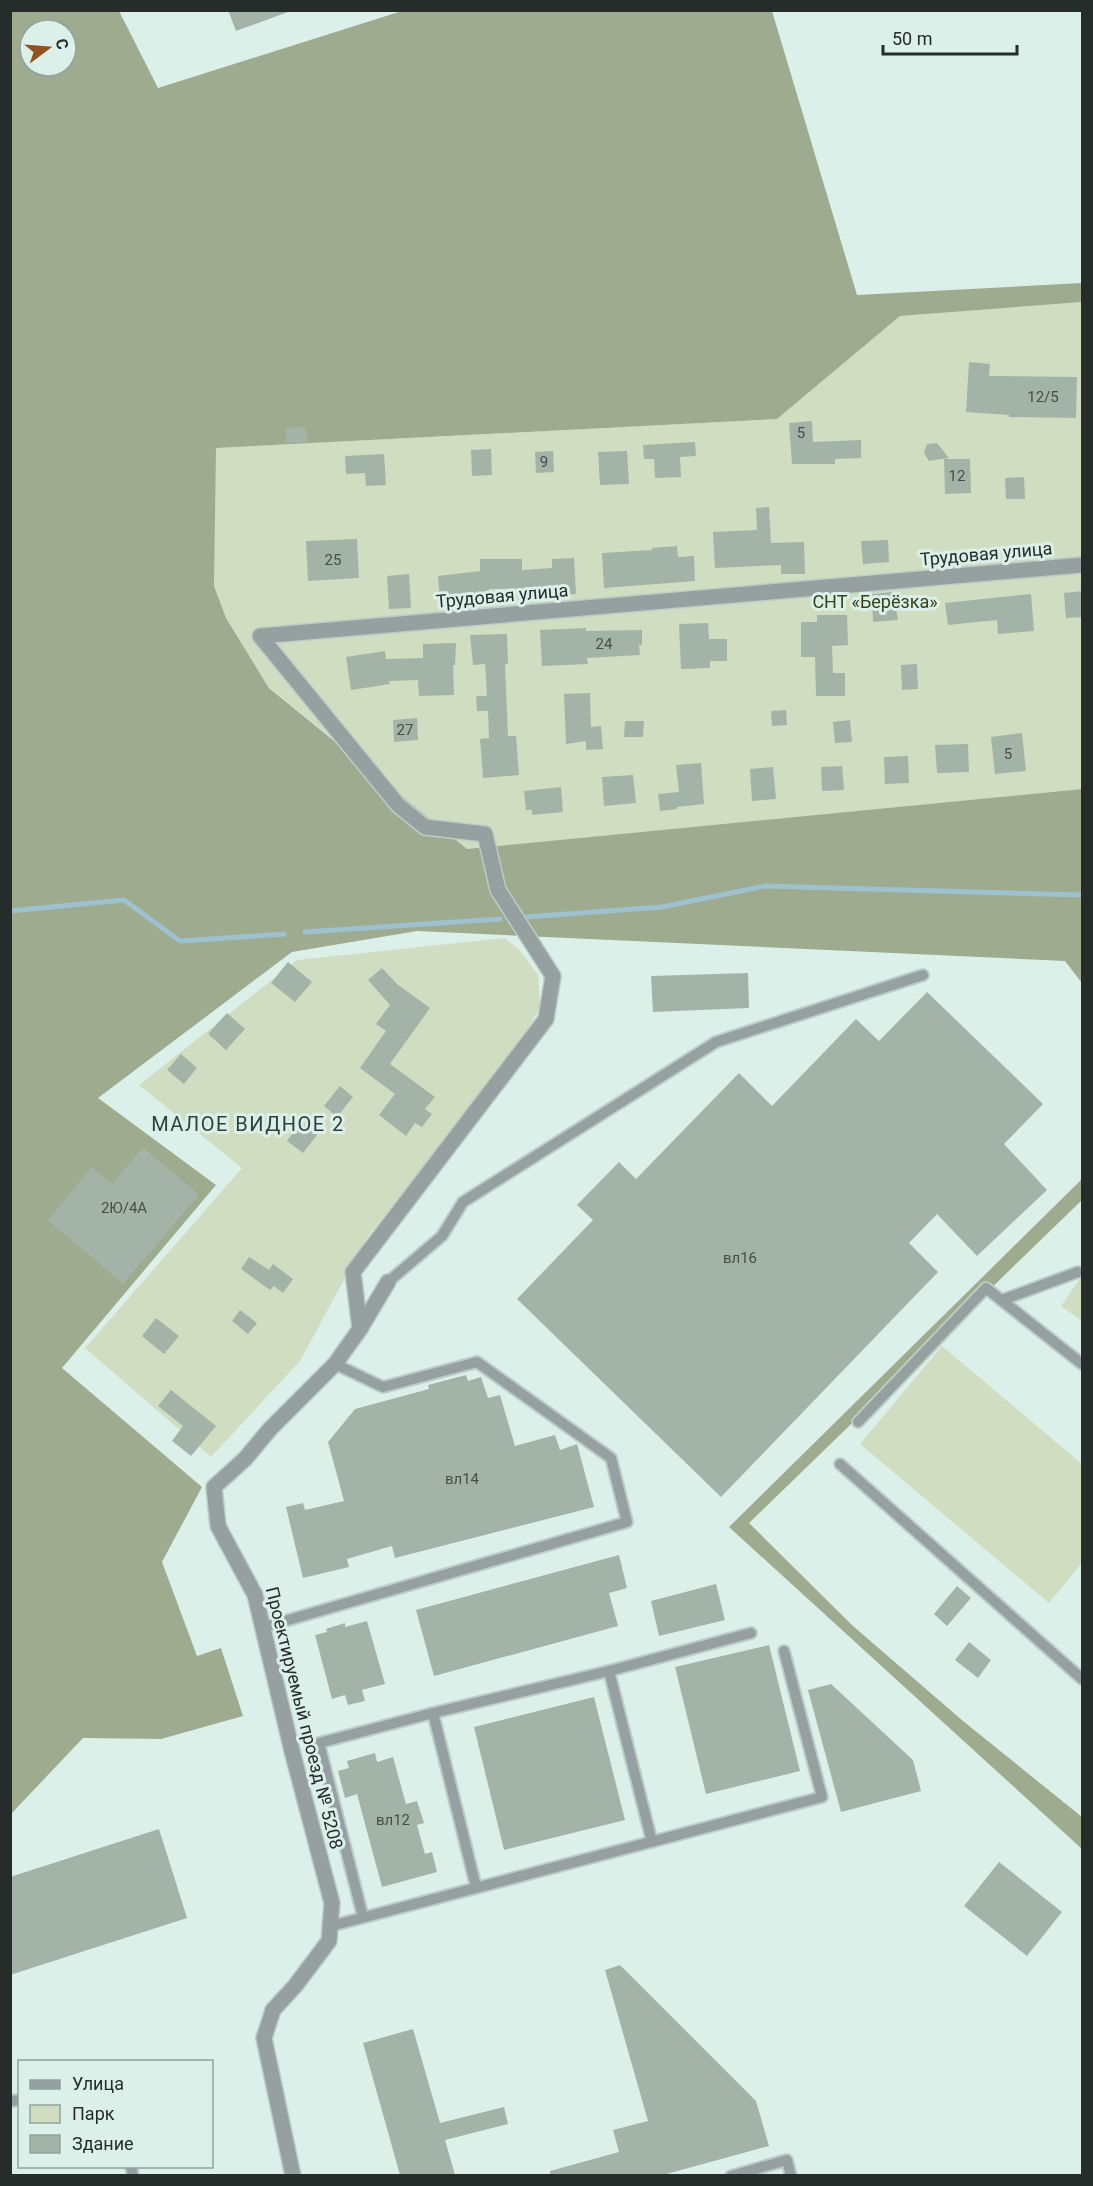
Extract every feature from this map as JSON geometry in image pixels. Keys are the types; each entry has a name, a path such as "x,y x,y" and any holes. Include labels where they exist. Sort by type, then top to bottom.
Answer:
{"street":[{"name":"Трудовая улица","path":"360,1329 353,1272 546,1019 553,976 498,890 485,834 425,827 398,805 260,636 1083,565"},
{"name":"Проектируемый проезд № 5208","path":"293,2175 264,2038 273,2010 295,1986 329,1941 332,1903 292,1751 255,1595 219,1526 214,1487 245,1459 270,1429 335,1364 360,1329 388,1282"}],"lane":[{"path":"388,1282 442,1236 463,1202 716,1042 923,975"},
{"path":"1002,1300 1078,1272"},
{"path":"858,1422 986,1288 1083,1364"},
{"path":"264,1627 627,1522 611,1458 477,1362 383,1387 335,1364"},
{"path":"840,1464 1083,1679"},
{"path":"363,1917 319,1743 751,1633"},
{"path":"331,1926 822,1797 784,1651"},
{"path":"609,1671 652,1842"},
{"path":"433,1713 476,1887"},
{"path":"731,2175 787,2160 791,2175"}],"green space":[{"path":"11,11 119,11 158,88 402,11 772,11 857,295 1082,283 1082,302 900,316 777,419 216,448 214,586 226,618 269,688 467,849 1082,789 1082,983 1065,961 417,931 292,952 98,1098 216,1185 62,1368 202,1487 162,1562 197,1656 221,1648 243,1716 161,1739 83,1738 11,1814"},
{"name":"СНТ «Берёзка»","path":"1082,302 1082,789 467,849 269,687 226,618 214,586 215,448 777,419 900,316"},
{"path":"504,938 519,949 538,975 540,1008 502,1071 367,1237 300,1361 211,1457 85,1348 242,1168 139,1085 297,960"},
{"path":"1082,1179 1082,1200 749,1523 853,1626 963,1721 1082,1817 1082,1849 729,1527"},
{"path":"1082,1276 1082,1321 1061,1306"},
{"path":"942,1346 1082,1464 1082,1563 1049,1603 860,1444"}],"building":[{"path":"228,10 288,10 288,12 236,31"},
{"path":"969,362 990,364 989,376 1077,377 1076,418 1009,417 1009,415 966,412"},
{"path":"812,421 813,442 861,440 861,458 835,459 835,464 792,464 789,423"},
{"path":"306,426 307,442 286,443 286,428"},
{"path":"695,442 696,456 680,457 681,477 655,478 654,459 644,459 643,445"},
{"path":"937,443 949,458 929,461 924,453 927,444"},
{"path":"491,449 492,475 472,476 471,450"},
{"path":"553,451 554,472 536,473 535,452"},
{"path":"627,451 629,484 600,485 598,452"},
{"path":"384,454 386,485 366,486 365,473 346,474 345,456"},
{"path":"944,459 970,459 971,493 945,494"},
{"path":"1024,477 1025,499 1006,499 1005,478"},
{"path":"769,507 771,543 804,542 805,574 781,574 781,565 715,568 713,532 757,530 756,508"},
{"path":"357,539 359,578 308,581 306,541"},
{"path":"888,540 889,562 863,564 861,541"},
{"path":"677,546 678,557 694,556 695,581 604,588 602,553"},
{"path":"574,558 576,594 546,596 546,588 489,589 489,596 440,601 438,576 480,571 480,559 522,559 522,570 552,568 552,559"},
{"path":"409,574 411,608 389,609 387,576"},
{"path":"1083,591 1083,617 1066,618 1064,593"},
{"path":"893,592 898,620 873,622 872,594"},
{"path":"1031,594 1034,631 998,634 997,620 948,625 945,603"},
{"path":"817,615 847,615 848,645 832,646 833,673 845,673 845,696 816,696 815,657 801,657 801,622 817,622"},
{"path":"708,623 709,639 727,639 727,661 710,661 710,668 681,669 679,624"},
{"path":"586,628 586,631 642,630 640,655 587,658 588,664 542,666 540,630"},
{"path":"507,634 508,664 505,664 508,736 516,736 519,775 483,778 480,739 489,738 488,711 477,711 476,696 487,696 485,664 473,665 470,635"},
{"path":"456,643 455,665 453,665 454,695 419,696 418,680 389,681 390,684 351,690 346,657 385,651 386,659 423,658 423,644"},
{"path":"917,664 918,689 902,690 901,665"},
{"path":"590,693 591,727 601,726 603,749 586,750 586,741 566,744 564,694"},
{"path":"786,710 787,725 772,726 771,711"},
{"path":"417,718 418,740 394,742 393,720"},
{"path":"850,720 852,742 835,743 833,722"},
{"path":"625,721 644,721 643,737 624,737"},
{"path":"1022,733 1026,771 995,774 991,737"},
{"path":"968,744 969,772 937,773 935,745"},
{"path":"908,756 909,783 885,784 884,757"},
{"path":"701,763 704,804 660,811 658,794 679,792 676,765"},
{"path":"842,766 844,790 822,791 821,767"},
{"path":"773,767 776,799 752,801 750,769"},
{"path":"633,775 636,803 604,806 602,777"},
{"path":"561,787 563,812 532,815 532,810 526,810 524,791"},
{"path":"288,962 312,982 295,1002 271,983"},
{"path":"382,968 397,984 430,1008 390,1064 435,1097 425,1109 432,1114 422,1127 415,1123 406,1136 379,1115 395,1094 360,1068 386,1031 376,1024 390,1005 368,980"},
{"path":"748,973 749,1008 653,1012 651,976"},
{"path":"927,992 1043,1104 1004,1144 1047,1190 977,1256 937,1214 909,1243 938,1272 721,1497 517,1299 593,1220 577,1205 619,1162 636,1179 739,1073 772,1106 856,1019 879,1041"},
{"path":"227,1013 245,1029 226,1050 208,1034"},
{"path":"181,1054 197,1068 184,1084 167,1070"},
{"path":"340,1086 353,1097 337,1117 324,1106"},
{"path":"301,1122 317,1135 303,1153 287,1141"},
{"path":"143,1147 199,1195 123,1284 48,1220 92,1167 112,1184"},
{"path":"249,1257 269,1270 273,1264 293,1279 283,1293 274,1286 270,1290 241,1269"},
{"path":"240,1310 257,1323 248,1334 232,1321"},
{"path":"156,1318 179,1336 164,1354 142,1336"},
{"path":"466,1375 468,1381 481,1377 488,1398 500,1395 515,1446 555,1435 560,1450 577,1444 594,1507 395,1558 392,1546 347,1559 349,1567 303,1578 286,1507 303,1503 305,1510 344,1501 328,1442 355,1409 429,1389 428,1385"},
{"path":"171,1390 216,1426 191,1456 172,1441 183,1426 158,1406"},
{"path":"619,1555 627,1588 609,1593 618,1626 434,1676 416,1610"},
{"path":"716,1584 725,1620 659,1636 651,1601"},
{"path":"957,1586 971,1598 947,1626 934,1614"},
{"path":"367,1621 385,1684 362,1690 365,1701 348,1705 345,1695 332,1699 315,1635 345,1623 345,1627"},
{"path":"969,1642 991,1660 978,1678 955,1660"},
{"path":"769,1645 800,1771 706,1794 675,1667"},
{"path":"831,1684 913,1760 921,1791 841,1812 808,1690"},
{"path":"594,1697 625,1820 504,1850 474,1727"},
{"path":"375,1753 377,1762 393,1757 406,1804 417,1801 424,1823 417,1825 425,1854 432,1852 437,1872 382,1887 357,1794 345,1798 338,1771 349,1768 347,1761"},
{"path":"159,1829 187,1918 10,1975 10,1877"},
{"path":"999,1862 1062,1912 1027,1956 964,1906"},
{"path":"620,1965 756,2101 769,2146 663,2175 550,2175 550,2171 619,2152 613,2130 648,2121 605,1970"},
{"path":"413,2029 440,2123 504,2107 508,2124 445,2140 455,2175 400,2175 363,2043"}],"waterway":[{"path":"526,917 662,907 765,886 1082,895"},
{"path":"10,911 124,900 180,941 284,934"},
{"path":"305,932 500,919"}],"district":[{"name":"МАЛОЕ ВИДНОЕ 2","path":"248,1124"}]}
